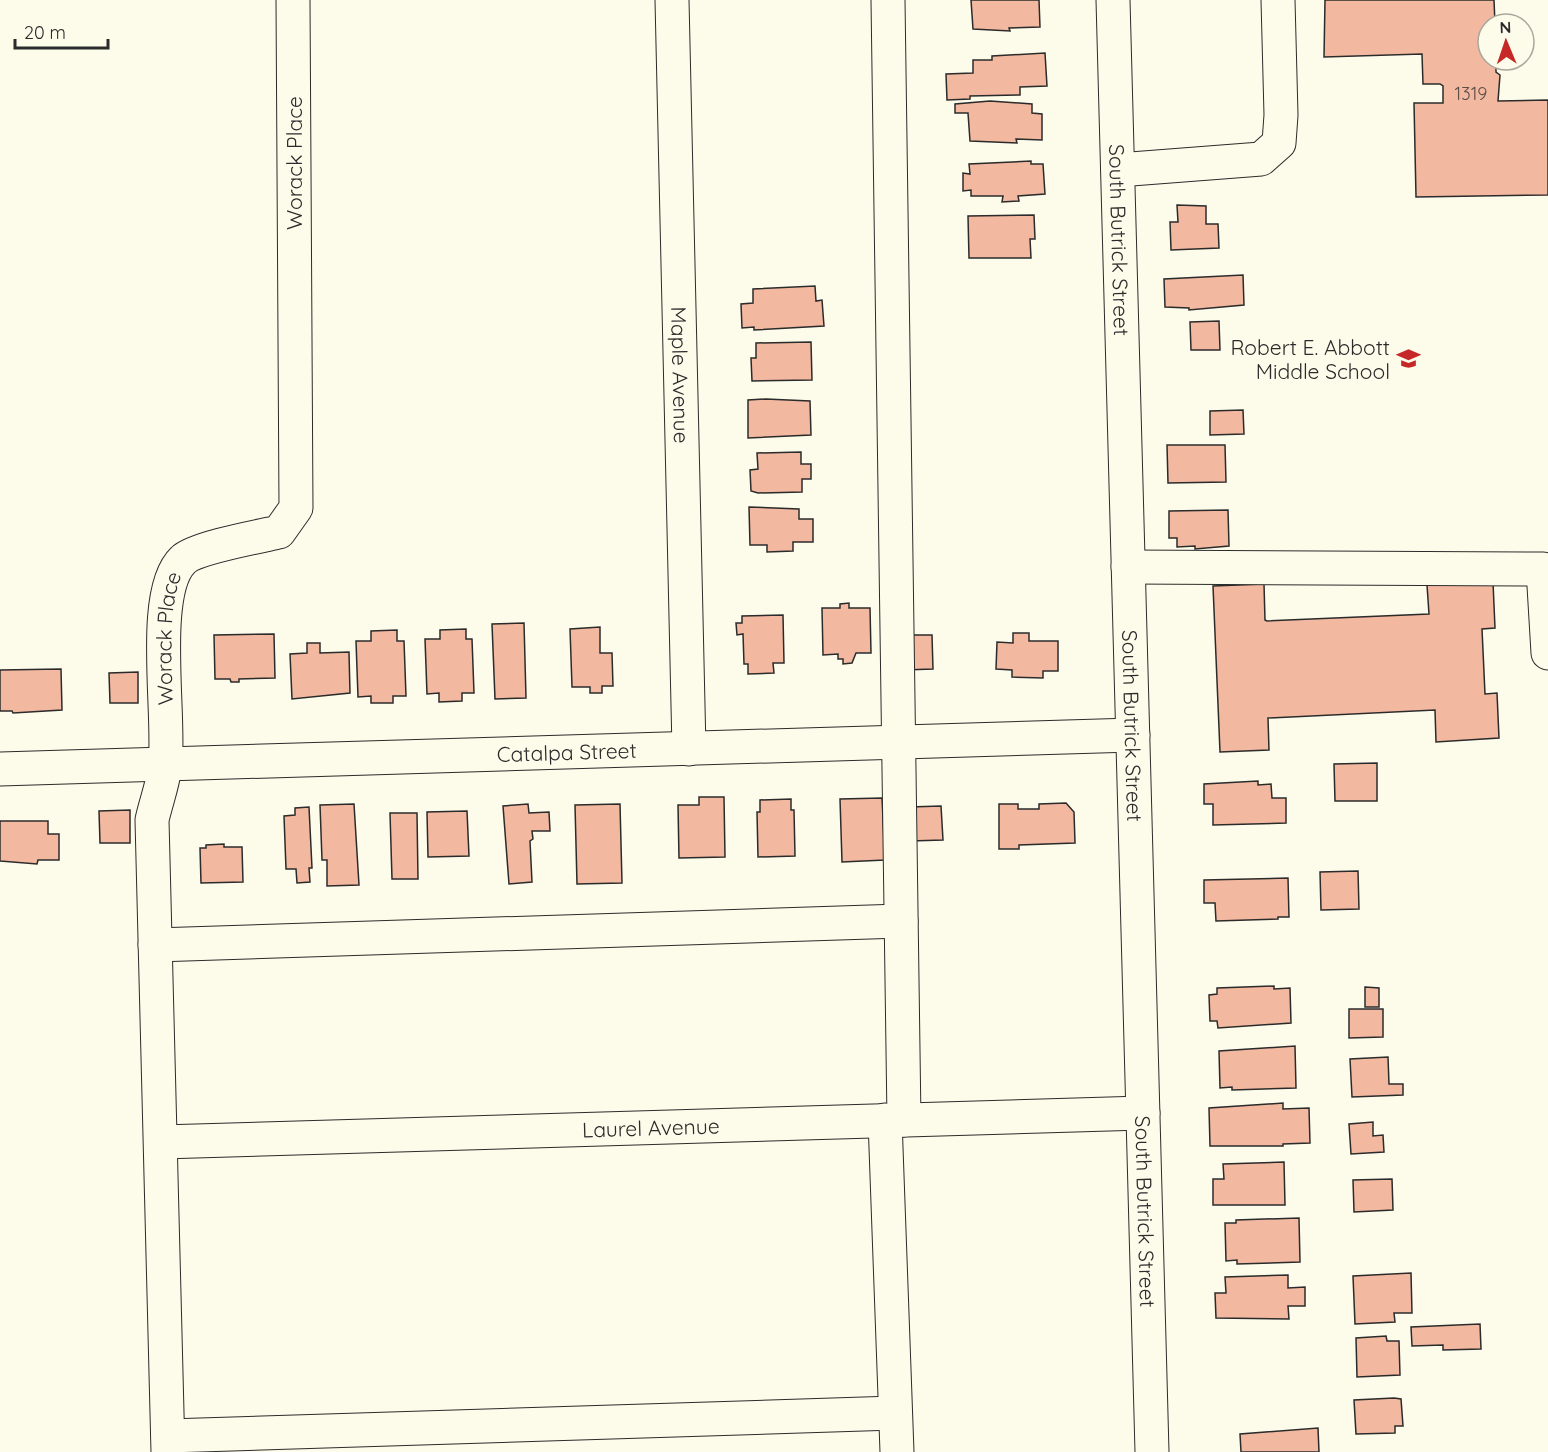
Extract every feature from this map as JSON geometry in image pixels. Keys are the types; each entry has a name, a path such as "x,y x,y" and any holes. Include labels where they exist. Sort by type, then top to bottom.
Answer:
{"street":[{"name":"Worack Place","path":"168,1444 152,820 165,766 165,619 169,580 184,558 233,541 279,532 296,508 293,0"},
{"name":"Maple Avenue","path":"672,0 689,749"},
{"path":"888,0 901,921 895,1120 897,1452"},
{"name":"South Butrick Street","path":"1113,0 1152,1452"},
{"path":"1118,170 1261,159 1279,143 1281,115 1278,0"},
{"path":"1128,567 1543,569 1548,653"},
{"name":"Catalpa Street","path":"0,770 1133,735"},
{"path":"155,945 901,921"},
{"name":"Laurel Avenue","path":"161,1142 1143,1113"},
{"path":"168,1444 895,1413"}],"building":[{"path":"971,0 1039,0 1040,27 1009,28 1010,31 973,29"},
{"path":"1325,0 1494,0 1494,12 1476,12 1476,72 1496,72 1500,75 1498,101 1548,100 1548,195 1416,197 1414,103 1443,103 1443,86 1423,84 1422,54 1324,57"},
{"path":"1045,53 1047,86 1020,87 1020,95 970,96 970,99 947,100 946,74 973,73 973,60 992,60 992,56"},
{"path":"990,101 1032,104 1032,113 1042,114 1042,140 1016,139 1017,143 970,141 968,113 955,113 955,104"},
{"path":"1031,161 1031,164 1043,164 1045,194 1018,196 1019,201 1002,202 1003,196 971,196 971,190 963,191 963,173 970,174 969,164"},
{"path":"1177,205 1206,206 1206,224 1218,224 1219,248 1171,250 1170,222 1178,222"},
{"path":"1034,215 1035,239 1030,239 1031,258 969,258 968,216"},
{"path":"1243,275 1244,305 1189,310 1189,308 1165,307 1164,279"},
{"path":"815,286 816,301 822,300 824,326 754,330 754,327 742,328 741,304 753,303 753,289"},
{"path":"1219,321 1220,350 1191,350 1190,322"},
{"path":"811,342 812,380 752,381 751,358 756,358 756,343"},
{"path":"748,400 810,401 811,435 748,438"},
{"path":"1243,410 1244,434 1210,435 1210,411"},
{"path":"1167,445 1225,445 1226,482 1168,483"},
{"path":"801,452 801,464 811,464 811,479 802,479 802,492 758,493 751,491 750,470 758,469 757,453"},
{"path":"749,507 799,509 799,519 813,519 813,542 793,542 793,551 767,552 767,545 750,545"},
{"path":"1228,510 1229,546 1195,549 1195,546 1177,547 1177,538 1169,538 1169,511"},
{"path":"1493,582 1495,628 1482,629 1485,694 1497,693 1499,738 1436,742 1435,710 1268,718 1269,750 1220,752 1213,586 1264,584 1265,620 1267,621 1429,614 1427,585"},
{"path":"849,603 849,608 870,608 871,653 856,653 852,663 843,664 843,659 838,659 838,654 823,655 822,608 840,608 840,604"},
{"path":"783,615 784,663 773,663 774,673 748,674 748,664 744,664 743,634 737,635 736,623 742,623 742,616"},
{"path":"524,623 526,698 495,699 492,624"},
{"path":"600,627 600,653 612,653 613,686 602,686 602,693 590,693 590,687 572,687 570,629"},
{"path":"466,629 466,639 472,639 474,693 462,693 462,701 439,702 439,693 427,694 425,639 440,639 440,630"},
{"path":"397,630 397,641 404,641 406,696 393,696 393,703 371,703 371,696 358,697 356,641 371,641 371,631"},
{"path":"1013,633 1029,633 1029,641 1058,641 1058,671 1043,671 1043,678 1012,677 1012,670 996,669 997,642 1013,643"},
{"path":"274,634 275,678 239,679 239,682 231,682 230,679 215,679 214,635"},
{"path":"904,635 932,635 933,669 904,670"},
{"path":"307,643 320,643 320,653 349,652 350,693 292,699 290,654 307,653"},
{"path":"61,669 62,710 13,713 12,711 0,711 0,670"},
{"path":"138,672 138,703 110,703 109,673"},
{"path":"1377,763 1377,801 1335,801 1334,764"},
{"path":"1258,781 1258,785 1271,784 1272,798 1286,798 1286,823 1213,825 1213,804 1204,804 1204,784"},
{"path":"699,797 724,797 725,857 679,858 678,805 699,805"},
{"path":"882,798 885,860 842,862 840,799"},
{"path":"791,799 791,810 794,810 795,856 758,857 757,812 760,812 760,800"},
{"path":"1066,803 1074,812 1075,843 1019,845 1019,849 999,849 999,804 1018,804 1018,809 1039,809 1039,804"},
{"path":"354,804 359,885 327,886 327,860 322,860 320,805"},
{"path":"528,804 529,813 549,812 550,831 532,831 533,839 530,841 532,882 509,884 503,806"},
{"path":"620,804 622,883 577,884 575,805"},
{"path":"941,806 943,840 910,841 909,807"},
{"path":"309,807 312,868 309,868 310,882 297,883 296,869 286,869 284,816 295,815 295,808"},
{"path":"130,810 130,843 100,843 99,811"},
{"path":"467,811 469,856 428,857 427,812"},
{"path":"390,813 417,813 418,879 392,879"},
{"path":"0,821 48,821 48,834 59,834 59,860 38,860 37,864 0,861"},
{"path":"224,844 224,847 242,847 243,882 201,883 200,848 206,848 206,845"},
{"path":"1358,871 1359,909 1321,910 1320,872"},
{"path":"1288,878 1289,917 1216,921 1215,903 1204,903 1204,880"},
{"path":"1274,986 1274,989 1290,988 1291,1023 1218,1028 1217,1021 1210,1021 1209,995 1217,994 1217,988"},
{"path":"1365,987 1379,988 1379,1007 1365,1007"},
{"path":"1349,1009 1383,1009 1383,1037 1349,1038"},
{"path":"1295,1046 1296,1088 1232,1090 1232,1087 1220,1088 1219,1051"},
{"path":"1388,1057 1389,1084 1403,1084 1403,1095 1352,1097 1350,1059"},
{"path":"1283,1103 1283,1109 1309,1108 1310,1143 1283,1144 1283,1146 1210,1146 1209,1108"},
{"path":"1373,1122 1373,1136 1383,1135 1384,1152 1351,1154 1349,1124"},
{"path":"1284,1162 1285,1205 1213,1205 1213,1179 1224,1179 1223,1164"},
{"path":"1392,1179 1393,1210 1354,1212 1353,1180"},
{"path":"1299,1218 1300,1262 1237,1264 1237,1260 1226,1261 1225,1223 1236,1223 1236,1220"},
{"path":"1411,1273 1412,1313 1394,1313 1395,1322 1355,1324 1353,1276"},
{"path":"1288,1275 1288,1288 1305,1287 1305,1306 1288,1306 1289,1319 1216,1318 1215,1293 1226,1293 1225,1277"},
{"path":"1480,1324 1481,1349 1443,1350 1443,1345 1412,1346 1411,1327"},
{"path":"1386,1336 1387,1341 1399,1341 1400,1375 1357,1377 1356,1338"},
{"path":"1401,1399 1403,1426 1395,1426 1395,1433 1356,1434 1354,1400"},
{"path":"1318,1428 1319,1452 1241,1452 1240,1434"}],"place":[{"name":"Robert E. Abbott Middle School","path":"1408,359"}]}
